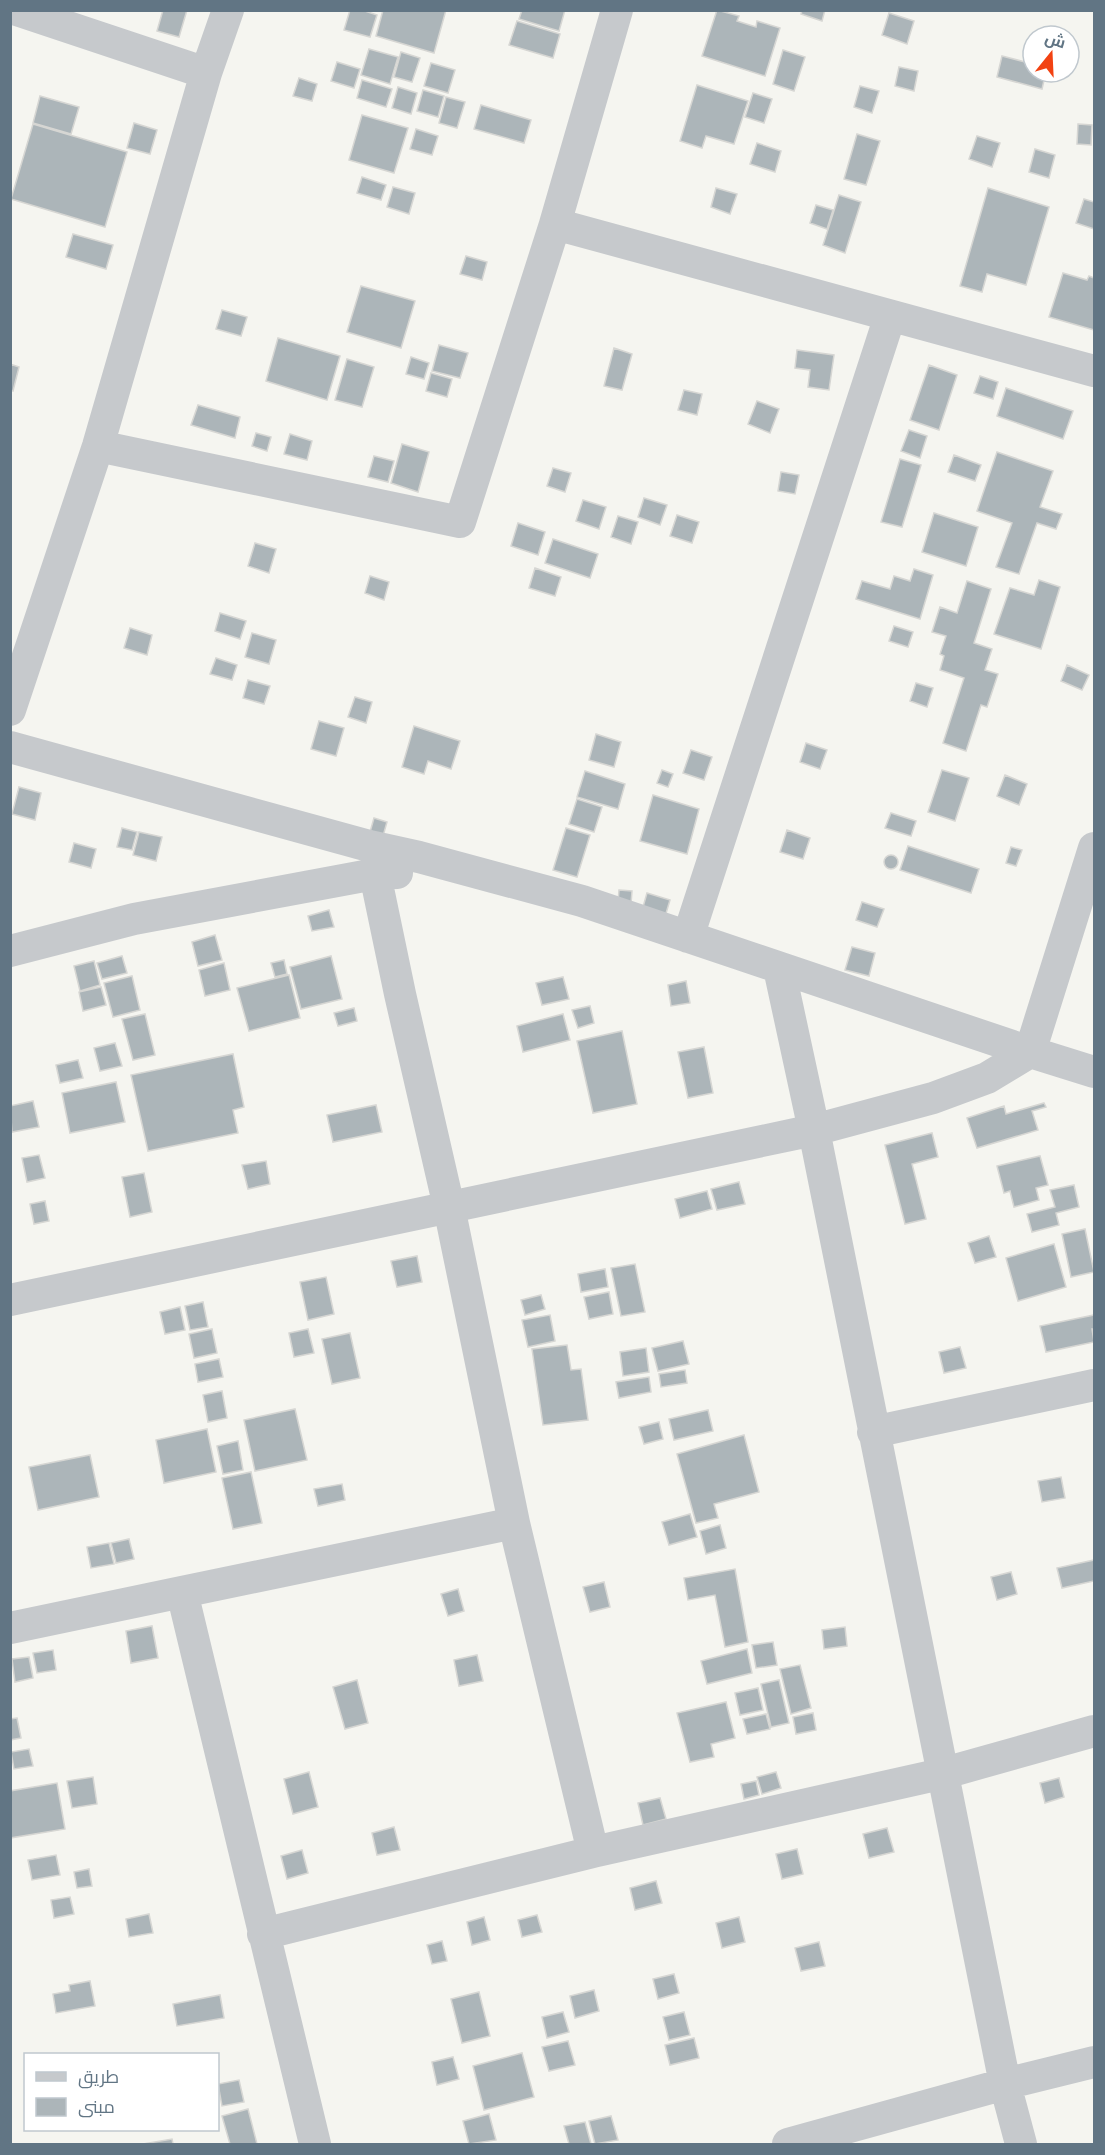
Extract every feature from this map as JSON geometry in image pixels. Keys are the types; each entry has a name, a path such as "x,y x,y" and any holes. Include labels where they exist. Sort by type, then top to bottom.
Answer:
{"street":[{"path":"17,10 206,73"},
{"path":"10,710 98,446 206,73 228,10"},
{"path":"98,446 460,522 555,224 617,10"},
{"path":"555,224 1095,371"},
{"path":"688,937 890,316"},
{"path":"10,747 369,846 474,871 582,901 1095,1072"},
{"path":"10,1300 814,1130 933,1098 987,1078 1030,1052 1095,848"},
{"path":"10,951 134,919 375,874 474,871"},
{"path":"375,874 449,1207 514,1523 593,1852"},
{"path":"779,968 814,1130 941,1774 1005,2084 1022,2145"},
{"path":"873,1432 1095,1385"},
{"path":"10,1628 514,1523"},
{"path":"182,1592 315,2145"},
{"path":"263,1934 593,1852 941,1774 1095,1731"},
{"path":"788,2145 1005,2084 1095,2062"}],"building":[{"path":"163,10 187,10 179,37 157,31"},
{"path":"350,10 362,10 377,15 370,37 344,30"},
{"path":"383,10 446,10 434,53 376,36"},
{"path":"522,10 565,10 559,31 519,19"},
{"path":"717,10 739,16 737,21 756,27 757,21 780,28 765,76 702,56"},
{"path":"802,10 825,10 822,21 801,14"},
{"path":"889,13 914,21 907,44 882,35"},
{"path":"517,21 560,34 553,58 509,45"},
{"path":"369,49 398,57 390,84 361,75"},
{"path":"783,50 805,57 794,91 773,84"},
{"path":"401,52 420,58 412,82 394,77"},
{"path":"1002,56 1021,61 1021,83 997,77"},
{"path":"337,62 360,69 354,88 331,81"},
{"path":"431,63 455,70 448,93 424,86"},
{"path":"899,67 918,71 914,91 895,86"},
{"path":"299,78 317,84 312,101 293,96"},
{"path":"362,80 392,89 386,107 357,98"},
{"path":"1023,84 1043,84 1042,89"},
{"path":"697,85 748,101 734,144 706,136 702,148 680,141"},
{"path":"860,86 879,91 872,113 854,107"},
{"path":"398,87 417,93 411,114 392,108"},
{"path":"423,90 444,96 438,117 417,111"},
{"path":"753,93 772,99 764,123 745,117"},
{"path":"40,96 79,107 71,134 33,123"},
{"path":"446,97 465,102 457,128 439,123"},
{"path":"481,105 531,120 524,143 474,129"},
{"path":"362,115 408,128 394,173 349,160"},
{"path":"134,123 157,130 150,154 127,148"},
{"path":"33,124 127,152 105,227 11,199"},
{"path":"1078,124 1092,125 1091,145 1077,144"},
{"path":"416,129 438,136 432,155 410,149"},
{"path":"857,134 880,141 866,185 844,179"},
{"path":"977,136 1000,143 992,167 969,159"},
{"path":"757,143 781,151 775,172 750,164"},
{"path":"1035,149 1055,155 1049,178 1029,172"},
{"path":"362,177 386,185 381,200 357,193"},
{"path":"393,187 415,193 409,214 387,207"},
{"path":"716,188 737,194 730,214 711,207"},
{"path":"988,188 1049,207 1026,285 987,274 982,292 960,286"},
{"path":"839,195 861,202 845,253 823,245"},
{"path":"1084,199 1094,202 1094,229 1076,223"},
{"path":"816,205 833,210 827,229 810,223"},
{"path":"73,234 113,245 106,269 66,257"},
{"path":"466,256 487,262 482,280 460,274"},
{"path":"1063,273 1087,280 1089,276 1094,278 1094,330 1049,317"},
{"path":"361,286 415,301 401,348 347,332"},
{"path":"222,310 247,317 241,336 216,329"},
{"path":"278,338 340,356 327,400 266,381"},
{"path":"439,345 468,353 460,378 432,371"},
{"path":"614,348 632,354 622,390 604,386"},
{"path":"797,350 834,355 829,390 808,387 810,370 795,368"},
{"path":"411,357 429,363 424,379 406,374"},
{"path":"347,359 374,367 362,407 335,400"},
{"path":"10,364 19,367 13,391 10,390"},
{"path":"929,365 957,375 939,430 910,420"},
{"path":"431,373 452,379 447,397 426,391"},
{"path":"980,376 998,382 993,399 974,393"},
{"path":"1006,388 1073,411 1063,439 997,416"},
{"path":"684,390 702,394 697,415 678,410"},
{"path":"757,401 779,409 770,433 748,424"},
{"path":"198,405 240,417 235,438 191,425"},
{"path":"909,430 927,436 920,458 901,451"},
{"path":"256,433 271,437 267,451 252,446"},
{"path":"290,434 312,441 307,460 284,454"},
{"path":"402,444 429,452 418,492 391,483"},
{"path":"997,452 1053,471 1040,507 1062,514 1056,529 1037,523 1019,574 996,567 1012,523 977,511"},
{"path":"954,455 981,465 975,481 948,472"},
{"path":"374,456 394,461 388,482 368,477"},
{"path":"900,459 921,465 902,527 881,522"},
{"path":"553,468 571,473 565,492 547,486"},
{"path":"781,472 799,475 795,494 778,491"},
{"path":"644,498 667,505 660,525 638,517"},
{"path":"583,500 606,507 599,529 576,521"},
{"path":"934,513 978,527 966,566 922,552"},
{"path":"677,515 699,522 692,543 670,536"},
{"path":"618,516 638,522 631,544 611,537"},
{"path":"518,523 545,532 538,555 511,546"},
{"path":"553,539 598,554 590,578 545,563"},
{"path":"255,543 276,549 269,573 248,566"},
{"path":"535,568 561,577 555,596 529,588"},
{"path":"914,569 933,575 920,619 856,599 862,581 890,589 894,576 910,581"},
{"path":"370,576 389,582 384,600 365,593"},
{"path":"1039,580 1060,587 1041,649 994,634 1010,588 1034,595"},
{"path":"967,581 991,589 974,643 992,649 985,670 998,674 987,707 981,705 966,751 943,743 964,678 940,670 944,656 940,654 946,636 932,632 940,607 957,613"},
{"path":"220,613 246,621 240,639 215,631"},
{"path":"894,626 913,632 908,647 889,641"},
{"path":"130,628 152,635 147,655 124,648"},
{"path":"252,633 276,640 269,664 245,657"},
{"path":"216,658 237,665 232,680 210,674"},
{"path":"1067,665 1089,675 1082,690 1061,681"},
{"path":"248,680 270,686 264,704 243,698"},
{"path":"916,683 933,688 927,707 910,701"},
{"path":"355,697 372,702 366,723 348,717"},
{"path":"319,721 344,728 336,756 311,749"},
{"path":"414,726 460,741 451,769 428,761 424,774 402,767"},
{"path":"596,734 621,742 614,767 589,760"},
{"path":"806,743 827,750 820,769 800,762"},
{"path":"691,750 712,757 704,780 683,773"},
{"path":"662,770 673,774 668,787 657,783"},
{"path":"942,770 969,778 955,821 928,812"},
{"path":"585,771 625,784 618,809 577,797"},
{"path":"1005,775 1027,784 1019,805 997,796"},
{"path":"19,787 41,793 35,820 12,814"},
{"path":"653,795 699,809 687,854 640,841"},
{"path":"577,799 602,807 594,832 569,824"},
{"path":"891,813 916,821 911,836 885,828"},
{"path":"374,818 387,822 383,836 370,832"},
{"path":"122,828 137,832 132,850 117,847"},
{"path":"566,828 590,835 577,877 553,870"},
{"path":"787,830 810,838 803,859 780,852"},
{"path":"139,832 162,837 156,861 133,855"},
{"path":"74,843 96,849 91,868 69,862"},
{"path":"908,846 979,869 971,893 900,870"},
{"path":"1011,847 1022,850 1016,866 1006,863"},
{"path":"891,855 896,857 898,862 896,867 891,869 886,867 884,862 886,857"},
{"path":"619,890 632,891 631,904 618,902"},
{"path":"647,893 670,900 664,920 641,914"},
{"path":"862,902 884,909 877,927 856,920"},
{"path":"329,910 334,927 312,931 308,916"},
{"path":"215,935 222,960 198,966 192,942"},
{"path":"852,947 875,953 869,976 845,970"},
{"path":"122,956 127,973 102,979 97,963"},
{"path":"331,956 342,999 301,1009 290,967"},
{"path":"284,960 287,974 275,977 271,963"},
{"path":"94,961 100,985 80,991 74,966"},
{"path":"224,963 230,990 205,996 199,970"},
{"path":"289,975 300,1018 249,1031 237,988"},
{"path":"132,976 140,1010 113,1017 104,983"},
{"path":"563,977 569,999 542,1005 536,983"},
{"path":"686,981 690,1003 671,1006 668,985"},
{"path":"101,987 106,1005 83,1011 79,992"},
{"path":"590,1006 594,1023 578,1028 572,1010"},
{"path":"354,1008 357,1021 338,1026 334,1013"},
{"path":"145,1014 155,1055 133,1060 122,1019"},
{"path":"563,1014 570,1040 523,1052 517,1026"},
{"path":"622,1031 637,1104 593,1113 577,1041"},
{"path":"115,1043 122,1066 100,1071 94,1048"},
{"path":"704,1047 713,1093 688,1098 678,1052"},
{"path":"233,1054 244,1107 233,1110 238,1133 148,1151 131,1075"},
{"path":"78,1060 83,1078 60,1083 56,1065"},
{"path":"116,1082 125,1122 70,1133 62,1093"},
{"path":"33,1101 39,1127 12,1132 10,1106"},
{"path":"1044,1103 1046,1107 1032,1111 1038,1130 977,1148 967,1118 1004,1106 1006,1114"},
{"path":"376,1105 382,1132 333,1142 327,1115"},
{"path":"932,1133 938,1157 912,1164 926,1219 905,1224 885,1145"},
{"path":"39,1155 45,1178 27,1182 22,1158"},
{"path":"1040,1156 1048,1185 1036,1188 1039,1200 1014,1207 1010,1191 1004,1193 997,1166"},
{"path":"266,1161 270,1184 248,1189 242,1165"},
{"path":"144,1173 152,1212 130,1217 122,1177"},
{"path":"739,1182 745,1204 717,1210 711,1189"},
{"path":"1074,1185 1079,1207 1056,1213 1059,1225 1032,1232 1027,1214 1055,1207 1050,1190"},
{"path":"707,1191 712,1209 680,1218 675,1199"},
{"path":"45,1201 49,1221 34,1224 30,1204"},
{"path":"1085,1229 1094,1272 1071,1277 1062,1234"},
{"path":"989,1236 996,1257 975,1263 968,1243"},
{"path":"1054,1244 1066,1287 1018,1301 1006,1258"},
{"path":"417,1256 422,1282 397,1287 391,1261"},
{"path":"635,1264 645,1312 621,1316 611,1268"},
{"path":"605,1269 608,1287 581,1292 578,1274"},
{"path":"326,1277 334,1314 308,1320 300,1282"},
{"path":"609,1292 613,1314 589,1319 584,1297"},
{"path":"541,1295 545,1309 525,1315 521,1300"},
{"path":"203,1302 208,1327 190,1330 185,1306"},
{"path":"180,1307 185,1330 165,1334 160,1312"},
{"path":"550,1315 555,1341 528,1347 522,1320"},
{"path":"1094,1315 1094,1329 1092,1329 1094,1342 1046,1352 1040,1326"},
{"path":"212,1329 217,1353 194,1358 189,1334"},
{"path":"308,1329 314,1353 294,1357 289,1333"},
{"path":"350,1333 360,1378 332,1384 322,1339"},
{"path":"683,1341 689,1364 658,1371 652,1348"},
{"path":"567,1345 571,1370 581,1369 588,1420 543,1425 532,1349"},
{"path":"960,1347 966,1368 944,1373 939,1352"},
{"path":"646,1348 649,1372 623,1376 620,1352"},
{"path":"219,1359 223,1377 198,1382 195,1364"},
{"path":"685,1370 687,1383 661,1387 659,1374"},
{"path":"649,1377 651,1392 619,1398 616,1382"},
{"path":"222,1391 227,1418 208,1422 203,1395"},
{"path":"295,1409 307,1460 255,1471 244,1420"},
{"path":"708,1410 713,1431 674,1440 669,1419"},
{"path":"659,1422 663,1439 644,1444 639,1427"},
{"path":"207,1429 216,1472 164,1483 156,1440"},
{"path":"744,1435 759,1492 714,1504 718,1518 696,1523 677,1454"},
{"path":"238,1441 243,1470 223,1474 217,1446"},
{"path":"90,1455 99,1497 38,1510 29,1467"},
{"path":"251,1472 262,1523 233,1529 222,1478"},
{"path":"1061,1477 1065,1498 1042,1502 1038,1481"},
{"path":"342,1484 345,1500 318,1506 314,1489"},
{"path":"690,1514 697,1537 669,1545 662,1522"},
{"path":"720,1525 726,1548 706,1554 700,1531"},
{"path":"129,1539 134,1559 116,1563 111,1543"},
{"path":"109,1543 114,1564 91,1568 87,1547"},
{"path":"1094,1560 1094,1581 1062,1588 1057,1568"},
{"path":"735,1569 748,1642 725,1647 715,1595 688,1600 684,1578"},
{"path":"1011,1572 1017,1594 997,1600 991,1577"},
{"path":"604,1582 610,1607 590,1612 583,1587"},
{"path":"458,1589 464,1611 448,1616 441,1594"},
{"path":"152,1626 158,1658 131,1663 126,1631"},
{"path":"845,1627 847,1646 824,1649 822,1630"},
{"path":"773,1642 777,1665 756,1668 752,1645"},
{"path":"747,1649 752,1673 707,1684 701,1661"},
{"path":"53,1650 56,1670 37,1673 33,1653"},
{"path":"477,1655 483,1681 459,1686 454,1660"},
{"path":"29,1657 33,1678 15,1682 12,1659"},
{"path":"800,1665 811,1708 791,1714 780,1669"},
{"path":"357,1680 368,1723 345,1729 333,1687"},
{"path":"779,1680 789,1723 771,1727 761,1684"},
{"path":"758,1688 763,1710 740,1715 735,1693"},
{"path":"726,1702 735,1738 711,1744 714,1757 690,1762 677,1713"},
{"path":"813,1713 816,1730 796,1734 793,1717"},
{"path":"766,1714 770,1729 747,1734 743,1719"},
{"path":"17,1718 21,1738 10,1740 10,1719"},
{"path":"29,1749 33,1766 14,1769 11,1752"},
{"path":"309,1772 318,1807 293,1814 284,1779"},
{"path":"776,1772 781,1788 762,1794 757,1777"},
{"path":"93,1777 97,1804 72,1808 67,1781"},
{"path":"1059,1778 1064,1797 1045,1803 1040,1783"},
{"path":"756,1781 759,1795 744,1799 741,1784"},
{"path":"57,1783 65,1829 10,1838 10,1791"},
{"path":"660,1798 666,1819 643,1825 638,1803"},
{"path":"394,1827 400,1850 377,1855 372,1833"},
{"path":"887,1828 894,1852 869,1858 863,1834"},
{"path":"797,1849 803,1874 782,1879 776,1854"},
{"path":"302,1850 308,1873 287,1879 281,1856"},
{"path":"56,1855 60,1875 32,1880 28,1860"},
{"path":"89,1869 92,1886 77,1888 74,1872"},
{"path":"656,1881 662,1903 635,1910 630,1888"},
{"path":"70,1897 74,1914 54,1918 51,1900"},
{"path":"149,1914 153,1933 129,1937 126,1919"},
{"path":"537,1915 542,1932 522,1937 518,1920"},
{"path":"484,1917 490,1940 472,1945 467,1922"},
{"path":"739,1917 745,1942 722,1948 716,1923"},
{"path":"442,1941 447,1961 432,1964 427,1945"},
{"path":"819,1942 825,1966 801,1971 795,1948"},
{"path":"674,1974 679,1993 658,1999 653,1979"},
{"path":"90,1981 95,2006 56,2013 53,1994 70,1991 69,1985"},
{"path":"594,1990 599,2011 575,2018 570,1996"},
{"path":"479,1992 490,2036 462,2043 451,1999"},
{"path":"220,1995 224,2018 177,2026 173,2004"},
{"path":"563,2012 569,2032 547,2038 542,2017"},
{"path":"684,2012 690,2035 669,2040 663,2017"},
{"path":"694,2038 699,2058 670,2065 665,2045"},
{"path":"568,2041 575,2065 549,2071 542,2047"},
{"path":"522,2053 534,2097 484,2110 473,2066"},
{"path":"453,2057 459,2079 437,2085 432,2062"},
{"path":"239,2080 244,2102 222,2106 219,2084"},
{"path":"248,2109 257,2144 230,2144 222,2116"},
{"path":"489,2114 496,2140 469,2144 463,2121"},
{"path":"611,2116 618,2140 595,2144 589,2121"},
{"path":"585,2122 591,2144 569,2144 564,2126"},
{"path":"172,2139 173,2144 143,2144"}]}
